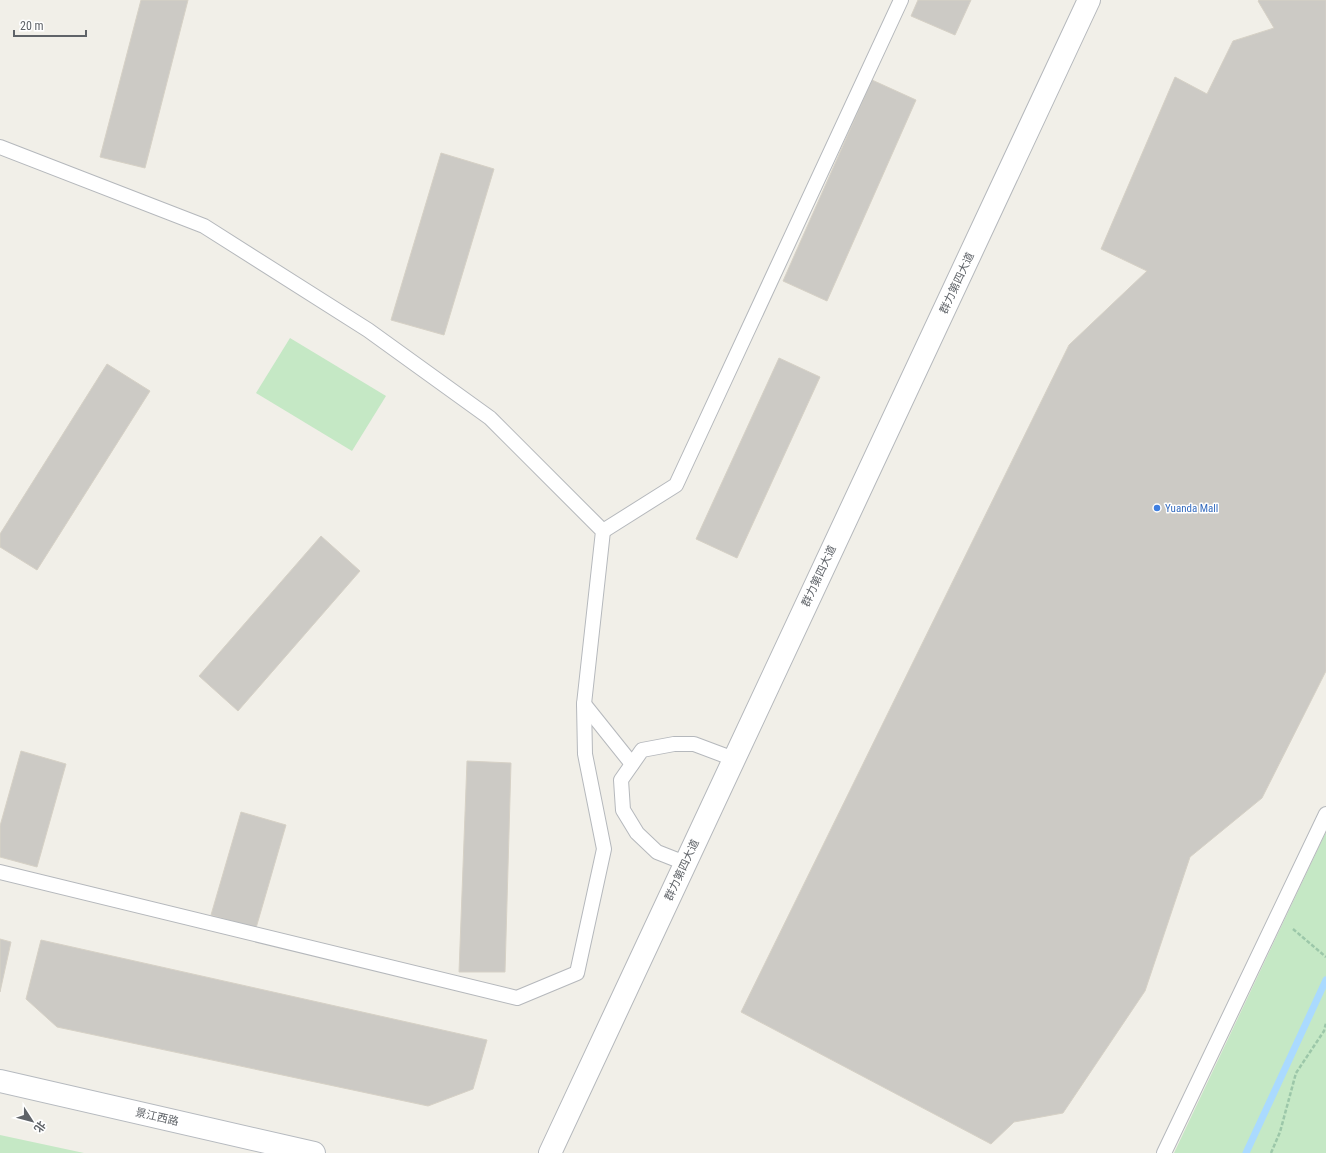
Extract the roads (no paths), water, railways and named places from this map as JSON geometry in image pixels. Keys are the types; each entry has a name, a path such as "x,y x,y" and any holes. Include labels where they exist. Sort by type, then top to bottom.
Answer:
{"street":[{"name":"群力第四大道","path":"550,1153 1089,0"},
{"name":"景江西路","path":"0,1081 314,1153"}],"lane":[{"path":"603,532 676,485 902,0"},
{"path":"0,147 204,226 368,330 490,418 603,532"},
{"path":"0,872 517,998 577,973 604,849 584,754 584,704 603,532"},
{"path":"584,704 632,764"},
{"path":"685,863 657,852 637,833 623,810 621,780 642,750 674,744 694,744 734,759"},
{"path":"1164,1153 1326,814"}],"waterway":[{"path":"1246,1153 1326,980"}],"place":[{"name":"Yuanda Mall","path":"1157,508"}]}
